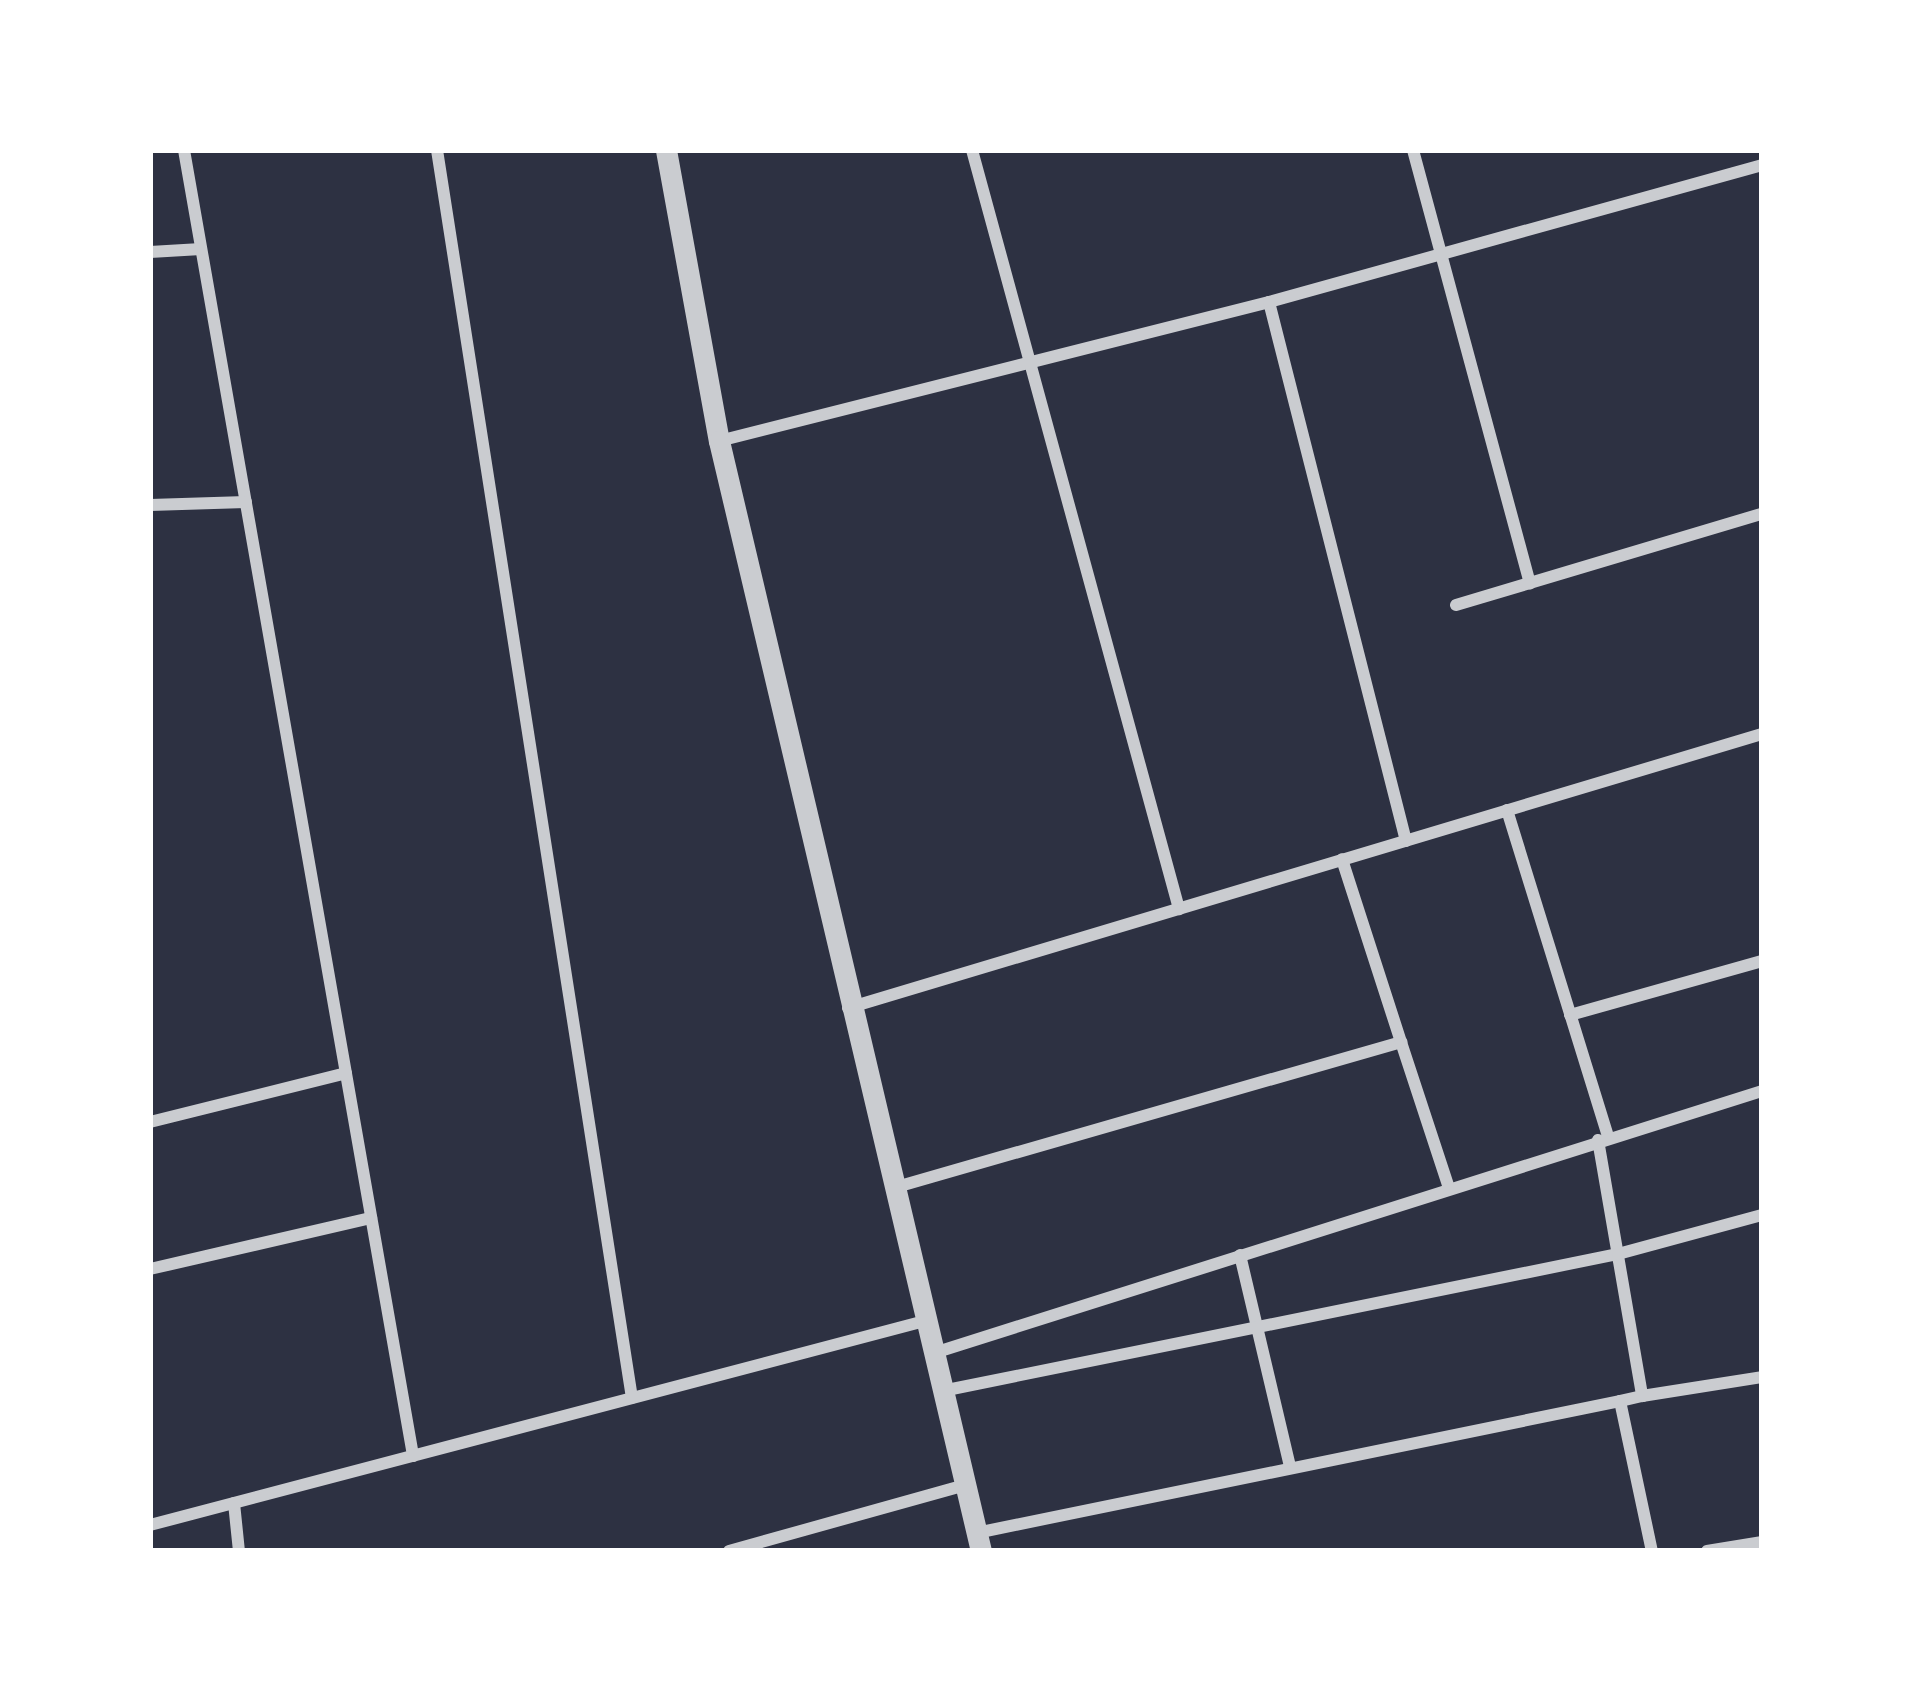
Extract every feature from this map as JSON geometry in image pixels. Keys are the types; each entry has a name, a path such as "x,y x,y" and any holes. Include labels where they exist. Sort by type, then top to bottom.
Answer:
{"street":[{"path":"184,150 413,1456"},
{"path":"437,150 632,1398"},
{"path":"666,150 719,441 847,1009 978,1542 1290,1467 1642,1396 1762,1377"},
{"path":"972,150 1179,909"},
{"path":"1413,150 1530,584"},
{"path":"719,441 1440,258 1762,165"},
{"path":"150,252 201,249"},
{"path":"1269,302 1406,841"},
{"path":"150,505 245,502"},
{"path":"1456,605 1762,514"},
{"path":"847,1009 1762,734"},
{"path":"1507,810 1603,1138 1642,1396"},
{"path":"1342,860 1449,1188"},
{"path":"1570,1016 1762,962"},
{"path":"892,1189 1401,1042"},
{"path":"150,1122 346,1073"},
{"path":"932,1354 1762,1091"},
{"path":"942,1391 1618,1254 1762,1215"},
{"path":"150,1268 371,1218"},
{"path":"1240,1255 1290,1467"},
{"path":"150,1525 925,1322"},
{"path":"1619,1401 1652,1551"},
{"path":"729,1551 764,1546 965,1485"},
{"path":"234,1503 239,1551"},
{"path":"1707,1551 1762,1542"}]}
